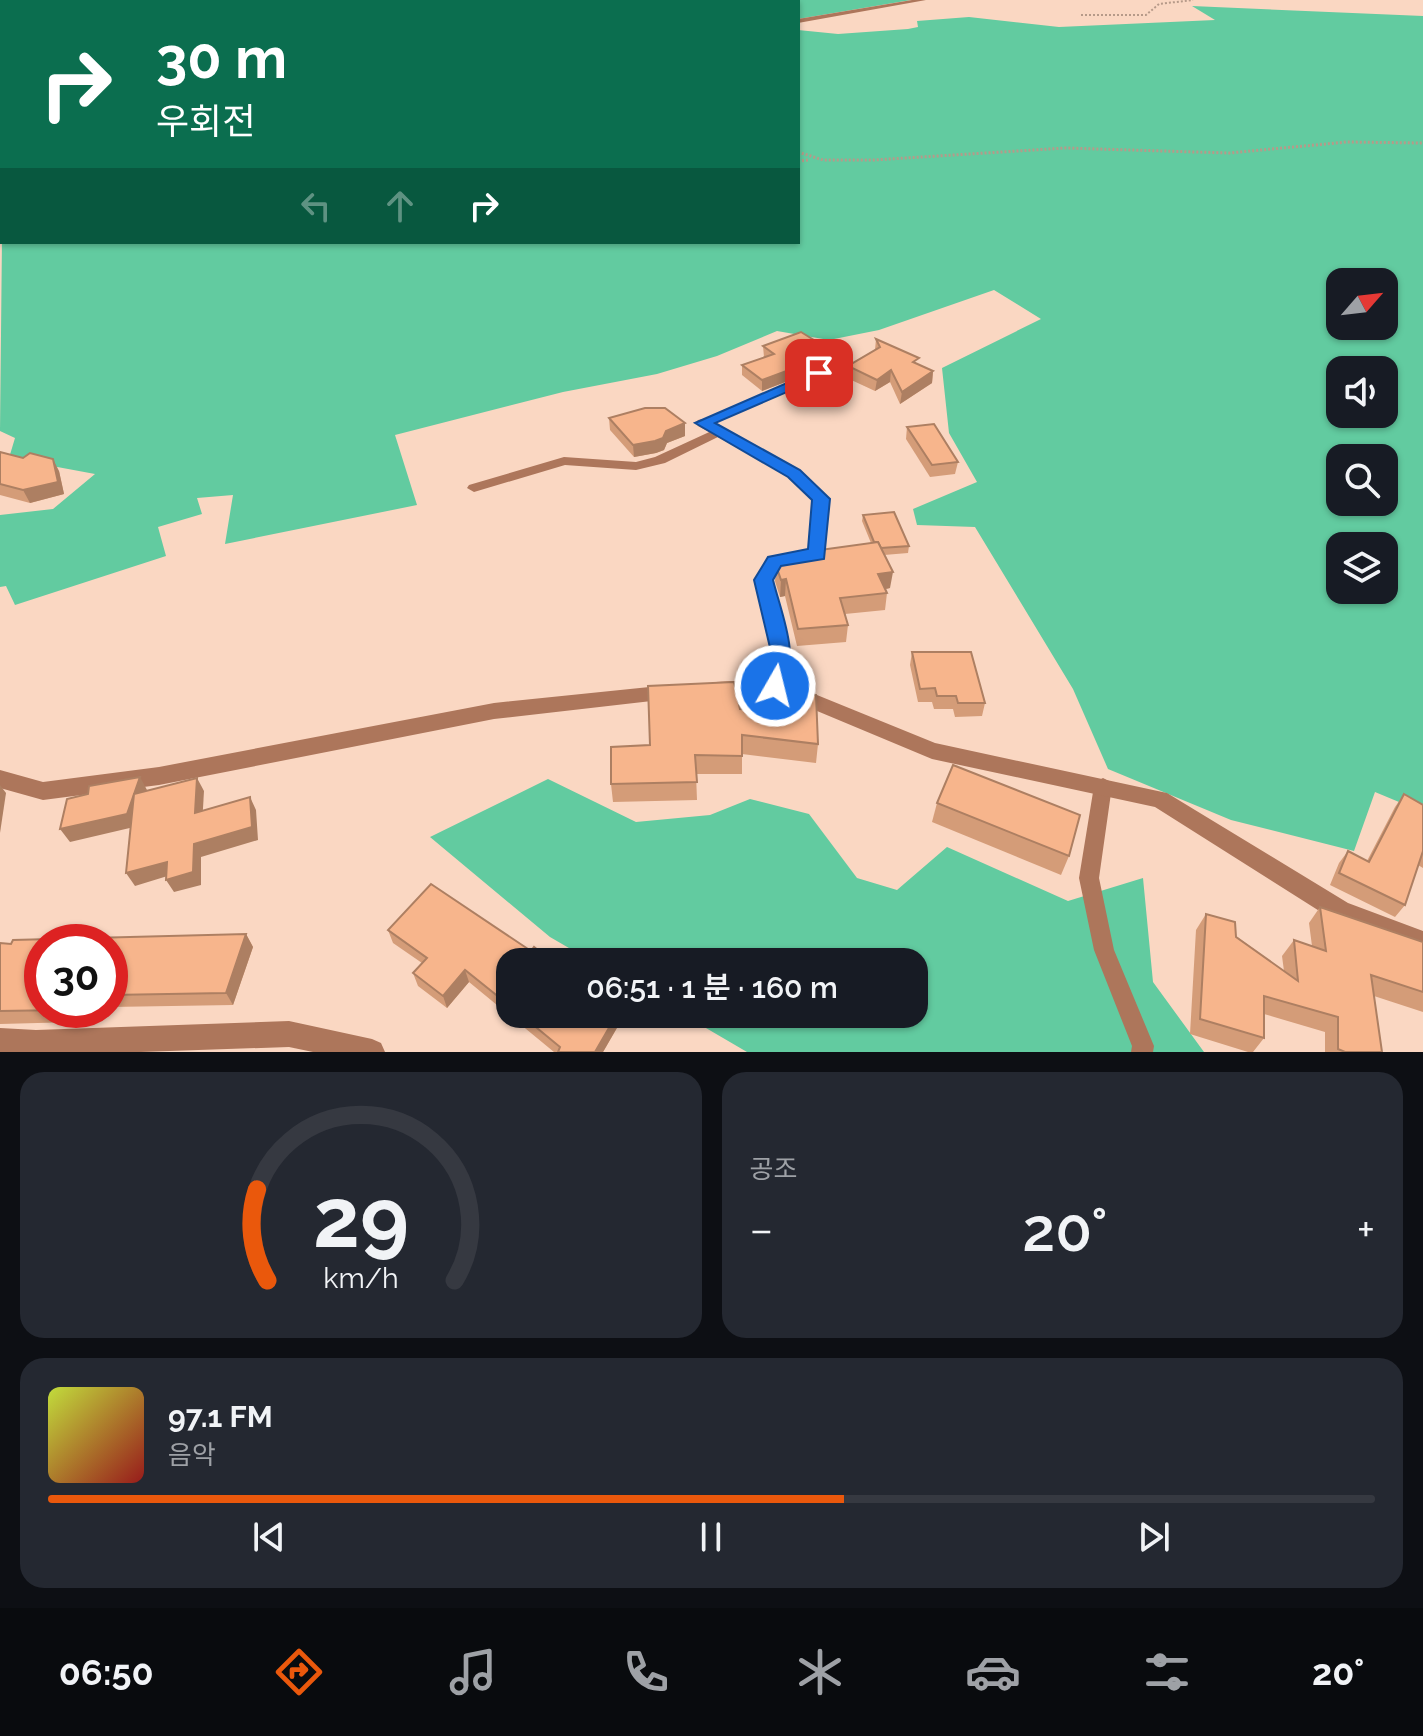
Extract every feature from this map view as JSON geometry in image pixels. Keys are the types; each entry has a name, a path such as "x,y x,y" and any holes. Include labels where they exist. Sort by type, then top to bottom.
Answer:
{"street":[{"path":"800,21 923,0"},
{"path":"703,423 794,473 821,499 817,554 774,561 764,580 782,656 775,686"},
{"path":"0,779 43,791 159,776 494,711 648,694 775,686 932,751 1160,799 1340,911 1423,942"},
{"path":"0,1041 36,1043 289,1034 372,1052"}],"lane":[{"path":"703,423 829,369"},
{"path":"474,488 564,461 636,466 660,460 718,432"},
{"path":"1103,786 1089,878 1104,950 1143,1046 1142,1052"}],"path":[{"path":"1081,15 1146,15 1159,4 1193,0"},
{"path":"800,161 935,158 971,152 1065,148 1229,153 1347,142 1423,143"},
{"path":"800,153 810,160"}],"green space":[{"path":"800,0 911,0 800,19"},
{"path":"1192,6 1423,16 1423,812 1375,792 1354,851 1231,820 1108,769 1073,689 975,527 917,525 913,509 977,482 949,433 942,368 1041,319 994,290 879,330 829,340 777,331 717,356 657,374 563,392 395,435 417,505 225,544 233,495 197,498 202,514 158,527 166,556 15,605 6,586 0,587 0,515 53,509 95,474 9,458 15,438 0,431 2,244 800,244 800,30 838,34 908,29 918,27 917,21 969,17 1059,27 1215,20"},
{"path":"548,779 636,822 710,815 750,799 809,814 857,878 897,890 947,847 1068,901 1143,878 1153,982 1204,1052 747,1052 706,1028 928,1028 928,948 569,948 550,937 430,837"}],"building":[{"path":"801,332 835,353 762,380 742,365 774,354 763,346"},
{"path":"876,339 919,358 913,362 933,371 902,392 891,370 877,380 848,366 880,347"},
{"path":"645,408 665,408 685,423 666,431 663,438 633,445 609,418"},
{"path":"934,424 958,462 932,465 907,427"},
{"path":"0,452 23,458 30,453 53,459 58,482 23,490 0,484"},
{"path":"894,512 909,546 881,548 878,542 874,542 863,515"},
{"path":"878,542 893,572 878,574 887,593 840,598 848,625 798,629 786,579 781,580 776,565 784,555"},
{"path":"912,652 971,652 985,703 958,703 956,696 937,696 935,688 920,689"},
{"path":"734,682 740,709 779,712 782,689 816,695 818,744 742,735 742,756 695,755 697,782 611,784 611,747 650,745 648,686"},
{"path":"953,765 1080,815 1069,856 937,803"},
{"path":"140,777 127,814 60,829 67,799 88,794 89,786"},
{"path":"197,778 195,813 250,797 252,827 194,844 193,872 166,880 167,862 126,873 134,794"},
{"path":"1404,794 1423,805 1423,851 1405,905 1339,873 1348,851 1369,862"},
{"path":"431,884 527,948 496,948 496,995 465,970 443,996 413,973 427,958 388,930"},
{"path":"1320,907 1423,942 1423,992 1371,975 1382,1052 1345,1052 1338,1049 1338,1017 1264,996 1264,1038 1200,1019 1206,914 1235,922 1236,937 1298,981 1294,940 1326,951"},
{"path":"246,934 226,993 128,995 128,937"},
{"path":"13,940 24,940 24,1011 0,1011 0,943 11,944"},
{"path":"537,1028 609,1028 595,1052 558,1052 560,1047"}],"route":[{"path":"775,686 782,656 764,580 774,561 817,554 821,499 794,473 703,423 819,373"}]}
